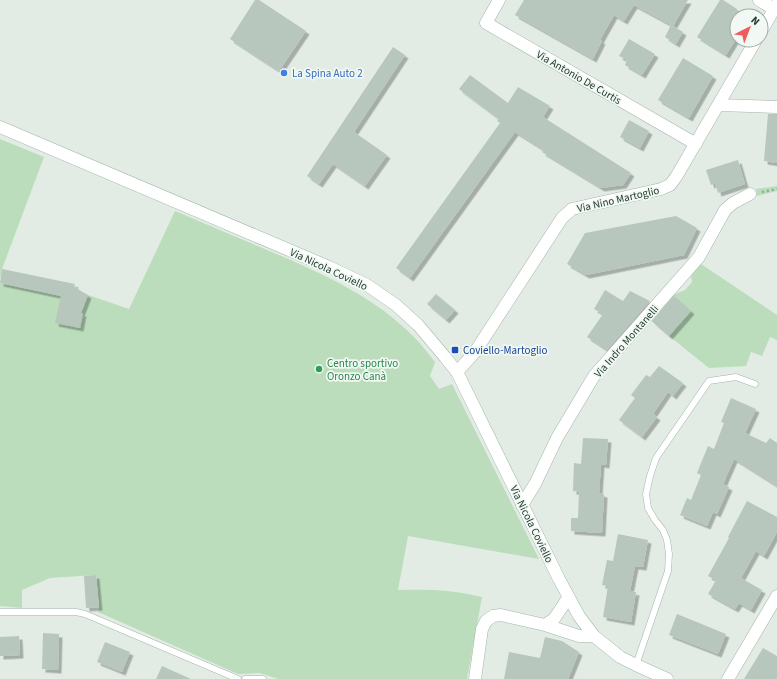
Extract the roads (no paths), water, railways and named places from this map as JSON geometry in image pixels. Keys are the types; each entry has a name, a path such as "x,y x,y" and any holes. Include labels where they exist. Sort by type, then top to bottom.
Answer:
{"street":[{"name":"Via Antonio De Curtis","path":"499,0 486,23 696,144"},
{"path":"759,0 776,6 769,18"},
{"name":"Via Nino Martoglio","path":"457,372 475,352 562,218 572,209 583,205 661,189 670,185 696,144 751,48"},
{"path":"718,105 777,107"},
{"name":"Via Nicola Coviello","path":"0,127 322,264 367,285 396,305 418,325 457,372 568,598 579,616 594,636 620,657 636,666 668,679"},
{"name":"Via Indro Montanelli","path":"522,505 535,484 557,438 594,376 700,257 725,210 733,203 750,194"},
{"path":"728,679 777,596"},
{"path":"545,626 554,619 568,598"},
{"path":"475,679 482,629 486,621 493,616 501,615 579,636 594,636"}],"lane":[{"path":"636,666 668,571 669,554 667,540 663,530 648,508 646,494 656,458 709,381 736,377 755,384"},
{"path":"0,612 76,612 85,614 238,679"},
{"path":"245,679 263,679"}],"place":[{"name":"La Spina Auto 2","path":"284,73"},
{"name":"Coviello-Martoglio","path":"455,350"},
{"name":"Centro sportivo Oronzo Canà","path":"319,369"}]}
